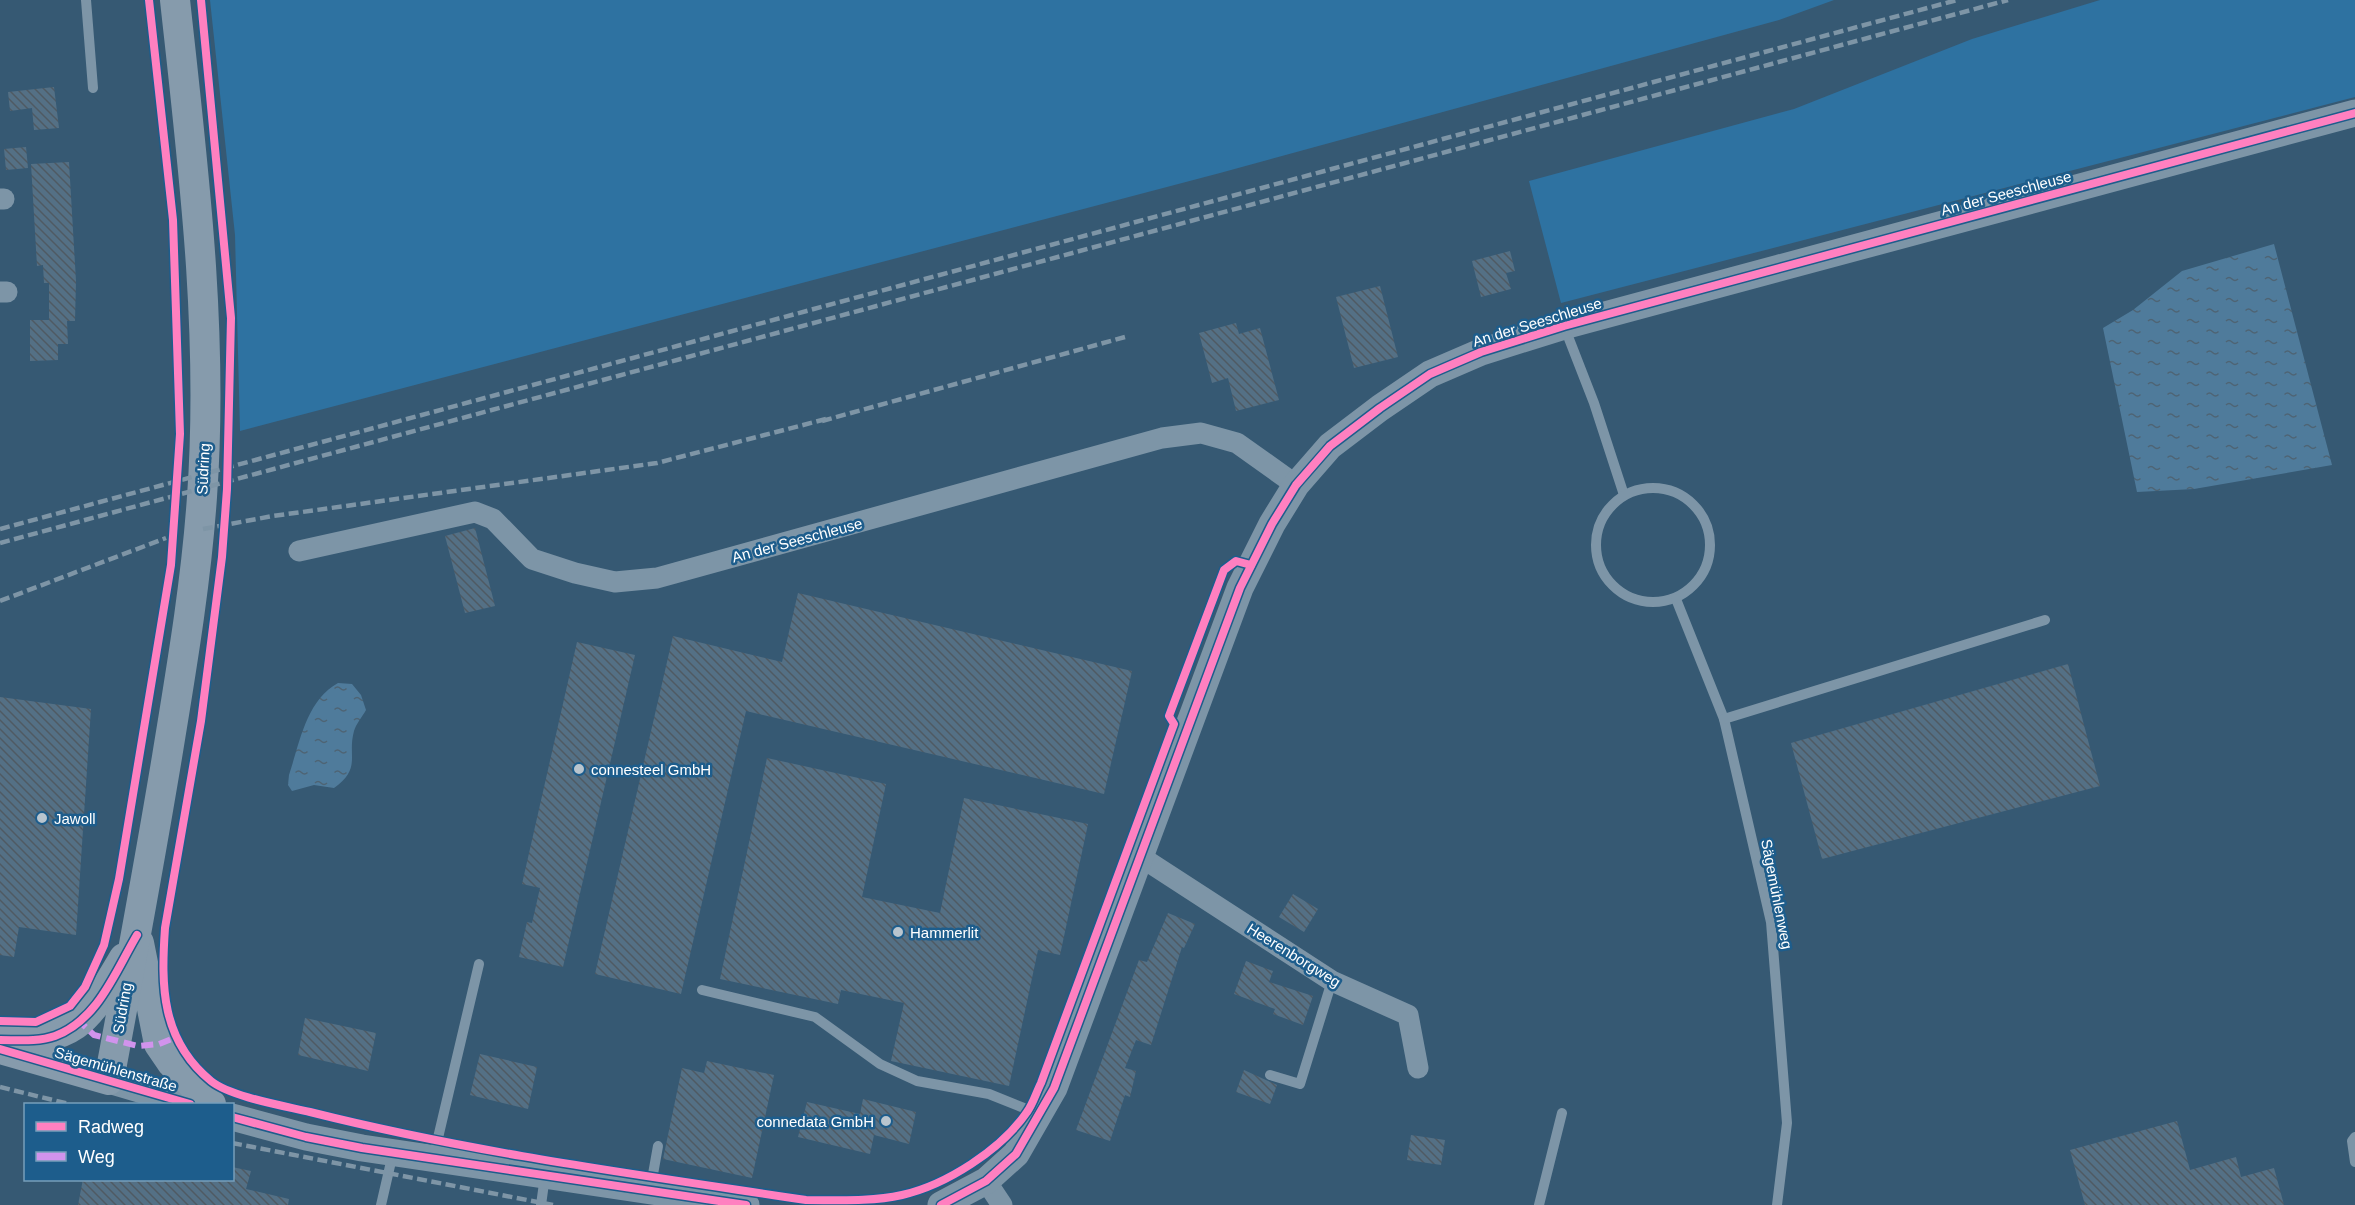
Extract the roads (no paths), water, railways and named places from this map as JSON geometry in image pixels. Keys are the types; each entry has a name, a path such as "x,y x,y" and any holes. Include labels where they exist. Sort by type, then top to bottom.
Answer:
{"main road":[{"name":"Südring","path":"109,1080 137,935 177,698 196,561 205,428 200,238 176,0"},
{"name":"Südring","path":"0,1040 54,1036 79,1024 93,1011 137,935"},
{"path":"137,935 159,1044 172,1063 210,1103"},
{"name":"Sägemühlenstraße","path":"0,1049 109,1080"}],"street":[{"name":"An der Seeschleuse","path":"986,1181 1016,1154 1054,1088 1240,588 1272,524 1296,485 1330,446 1430,374 1481,352 1564,326 2355,114"},
{"name":"An der Seeschleuse","path":"299,551 475,512 493,519 532,559 615,582 657,578 1162,438 1200,433 1237,443 1296,485"},
{"name":"Heerenborgweg","path":"1141,857 1332,981 1408,1015 1418,1068"},
{"name":"Sägemühlenstraße","path":"109,1080 187,1103"},
{"path":"234,1118 306,1137 393,1153 746,1205"},
{"path":"941,1205 986,1181 1002,1205"}],"lane":[{"path":"87,0 93,88"},
{"path":"1564,326 1594,403 1624,495"},
{"path":"1660,487 1681,494 1697,507 1706,524 1710,533 1710,559 1699,581 1676,599 1643,602 1619,592 1601,572 1595,544 1599,523 1610,506 1624,495 1642,488 1660,487"},
{"name":"Sägemühlenweg","path":"1676,599 1724,719 1770,922 1787,1123 1777,1205"},
{"path":"1724,719 2045,620"},
{"path":"433,1159 479,964"},
{"path":"1270,1075 1300,1084 1332,981"},
{"path":"702,990 815,1017 880,1064 917,1081 989,1094 1040,1114"},
{"path":"1539,1205 1562,1113"},
{"path":"2355,1137 2352,1141 2355,1162"},
{"path":"650,1191 658,1146"},
{"path":"381,1205 393,1153"},
{"path":"541,1205 545,1176"}],"water":[{"path":"2274,244 2332,465 2194,489 2137,492 2103,328 2133,310 2182,271"},
{"path":"338,683 352,684 361,695 366,710 354,731 351,768 343,781 334,788 314,785 292,791 288,785 289,775 311,711 318,700"}],"railway":[{"path":"0,529 1957,0"},
{"path":"0,543 2008,0"},
{"path":"822,421 1125,337"},
{"path":"203,529 273,516 657,463 830,418"},
{"path":"0,601 166,538"},
{"path":"0,1087 65,1103"},
{"path":"234,1143 553,1205"}],"place":[{"name":"connesteel GmbH","path":"579,769"},
{"name":"Jawoll","path":"42,818"},
{"name":"Hammerlit","path":"898,932"},
{"name":"connedata GmbH","path":"886,1121"}]}
